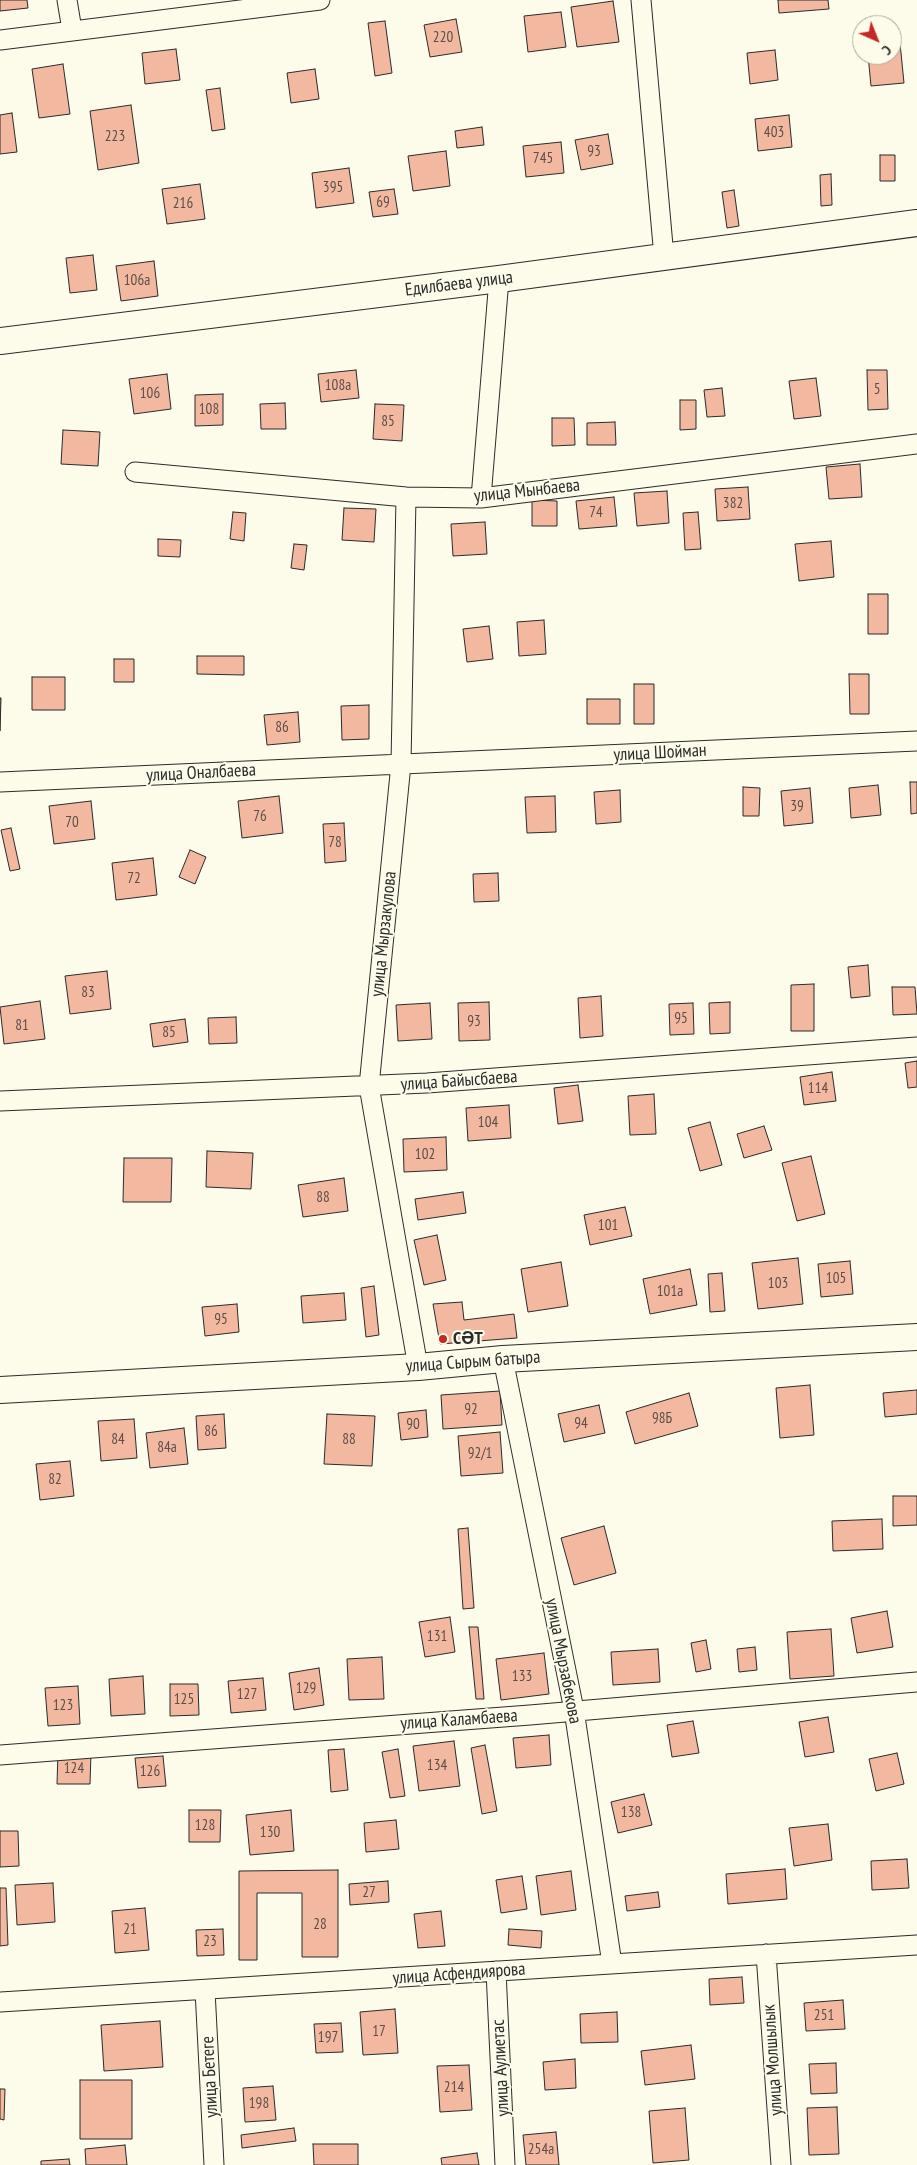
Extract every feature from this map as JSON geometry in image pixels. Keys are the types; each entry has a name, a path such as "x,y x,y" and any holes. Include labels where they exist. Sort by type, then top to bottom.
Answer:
{"street":[{"path":"67,0 72,30"},
{"path":"0,40 320,0"},
{"path":"641,0 664,257"},
{"name":"Едилбаева улица","path":"0,341 499,280 917,223"},
{"path":"481,498 499,280"},
{"name":"улица Мынбаева","path":"136,472 406,497 481,498 917,444"},
{"name":"улица Мырзакулова","path":"406,497 402,764 369,1086 418,1367"},
{"name":"улица Шойман","path":"402,764 917,741"},
{"name":"улица Оналбаева","path":"0,782 402,764"},
{"name":"улица Байысбаева","path":"0,1101 369,1086 917,1047"},
{"name":"улица Сырым батыра","path":"0,1390 418,1367 503,1359 917,1337"},
{"name":"улица Мырзабекова","path":"503,1359 574,1710 612,1964"},
{"name":"улица Каламбаева","path":"0,1755 917,1682"},
{"name":"улица Асфендиярова","path":"0,2002 917,1944"},
{"name":"улица Молшылык","path":"766,1954 780,2165"},
{"name":"улица Аулиетас","path":"496,1971 506,2165"},
{"name":"улица Бетеге","path":"205,1990 214,2165"}],"building":[{"path":"0,0 27,0 28,8 0,11"},
{"path":"778,0 828,0 829,9 779,13"},
{"path":"613,1 619,42 577,47 571,7"},
{"path":"561,12 566,47 528,52 524,16"},
{"path":"456,19 462,52 430,57 424,25"},
{"path":"385,21 392,73 375,76 368,23"},
{"path":"176,49 180,80 145,84 142,53"},
{"path":"775,50 778,80 750,84 747,53"},
{"path":"902,63 904,83 871,86 869,65 902,65"},
{"path":"63,64 70,114 39,118 32,69"},
{"path":"315,69 319,99 291,103 287,73"},
{"path":"220,88 225,129 212,131 206,90"},
{"path":"131,105 139,163 98,170 90,111"},
{"path":"12,113 17,152 0,154 0,115"},
{"path":"789,115 792,147 758,151 755,119"},
{"path":"482,127 484,145 457,148 455,131"},
{"path":"608,134 613,164 581,170 575,140"},
{"path":"561,142 564,173 526,177 523,146"},
{"path":"446,151 450,186 413,191 408,156"},
{"path":"880,155 895,155 895,181 880,181"},
{"path":"349,168 354,203 316,208 312,173"},
{"path":"831,174 832,205 821,206 820,175"},
{"path":"200,184 205,219 167,224 162,189"},
{"path":"394,189 398,214 373,217 369,192"},
{"path":"734,190 739,226 727,228 722,192"},
{"path":"93,255 97,290 70,293 66,258"},
{"path":"154,261 158,296 121,301 116,266"},
{"path":"356,370 359,398 321,402 318,374"},
{"path":"867,370 887,370 888,409 868,410"},
{"path":"167,374 171,409 134,414 129,379"},
{"path":"816,378 821,416 794,419 789,381"},
{"path":"722,388 725,416 707,417 704,390"},
{"path":"223,394 223,425 195,426 195,395"},
{"path":"680,400 696,400 696,429 680,430"},
{"path":"285,403 286,429 261,429 260,404"},
{"path":"375,404 404,405 402,441 373,439"},
{"path":"552,418 574,418 575,445 552,446"},
{"path":"615,422 616,445 587,445 587,423"},
{"path":"63,430 100,432 98,466 61,464"},
{"path":"860,464 862,497 829,499 826,467"},
{"path":"748,487 750,519 717,521 715,489"},
{"path":"667,491 669,523 637,526 634,493"},
{"path":"614,497 617,526 579,529 576,501"},
{"path":"532,500 557,501 557,526 532,526"},
{"path":"344,508 376,509 374,542 342,540"},
{"path":"233,512 246,513 244,541 230,539"},
{"path":"698,512 701,549 685,550 683,513"},
{"path":"485,522 487,554 453,556 451,524"},
{"path":"158,539 181,540 180,557 158,556"},
{"path":"831,541 834,577 799,581 795,544"},
{"path":"294,544 307,545 304,570 291,568"},
{"path":"868,594 888,594 888,634 868,634"},
{"path":"544,620 546,654 519,656 517,622"},
{"path":"489,626 493,659 467,662 463,629"},
{"path":"197,656 244,656 244,675 197,674"},
{"path":"114,659 134,659 134,682 114,682"},
{"path":"849,674 869,674 869,714 850,714"},
{"path":"32,677 65,677 65,710 32,710"},
{"path":"634,684 654,684 654,724 634,724"},
{"path":"0,698 1,698 0,731"},
{"path":"587,699 620,699 620,724 587,724"},
{"path":"369,705 369,739 342,740 341,706"},
{"path":"298,712 300,742 267,745 264,715"},
{"path":"910,782 917,782 917,813 911,814"},
{"path":"878,785 881,815 851,818 849,788"},
{"path":"743,787 760,788 759,816 743,816"},
{"path":"810,788 813,823 784,826 781,791"},
{"path":"620,790 621,822 596,824 594,792"},
{"path":"279,796 283,833 242,838 238,801"},
{"path":"555,796 556,832 527,833 525,797"},
{"path":"91,801 95,839 54,844 49,806"},
{"path":"344,823 346,861 325,863 323,824"},
{"path":"11,828 20,869 10,871 1,830"},
{"path":"190,850 206,857 195,884 179,877"},
{"path":"153,858 157,895 116,900 112,863"},
{"path":"498,873 499,901 474,902 473,874"},
{"path":"868,965 870,996 851,998 848,967"},
{"path":"107,971 111,1009 70,1014 65,976"},
{"path":"814,984 814,1031 791,1031 791,985"},
{"path":"892,987 915,987 917,1014 893,1015"},
{"path":"601,996 603,1036 580,1038 578,998"},
{"path":"40,1001 45,1039 4,1044 0,1007"},
{"path":"489,1002 490,1040 459,1041 458,1003"},
{"path":"730,1002 730,1033 710,1034 709,1003"},
{"path":"430,1003 432,1039 398,1041 396,1005"},
{"path":"693,1003 694,1034 670,1035 669,1004"},
{"path":"236,1017 237,1043 209,1044 208,1018"},
{"path":"185,1019 188,1042 153,1047 150,1024"},
{"path":"917,1061 917,1087 908,1088 905,1063"},
{"path":"832,1072 836,1101 804,1105 800,1077"},
{"path":"578,1085 583,1121 558,1124 554,1088"},
{"path":"654,1094 656,1134 630,1135 628,1096"},
{"path":"509,1105 511,1138 468,1141 466,1108"},
{"path":"710,1122 722,1165 700,1171 688,1128"},
{"path":"764,1126 772,1150 744,1158 737,1134"},
{"path":"446,1137 447,1170 404,1172 403,1139"},
{"path":"207,1151 253,1153 251,1189 206,1187"},
{"path":"811,1156 825,1214 797,1221 782,1163"},
{"path":"124,1158 172,1158 171,1202 123,1202"},
{"path":"344,1178 348,1211 303,1217 298,1185"},
{"path":"463,1192 466,1213 418,1220 415,1199"},
{"path":"625,1207 632,1236 590,1245 584,1215"},
{"path":"437,1235 446,1280 424,1285 414,1240"},
{"path":"798,1258 803,1304 758,1309 752,1263"},
{"path":"850,1261 853,1294 821,1297 818,1264"},
{"path":"561,1262 568,1306 528,1312 521,1269"},
{"path":"690,1269 697,1305 650,1314 643,1279"},
{"path":"722,1273 725,1311 710,1312 708,1274"},
{"path":"374,1286 379,1335 366,1337 361,1288"},
{"path":"344,1293 346,1320 303,1323 301,1296"},
{"path":"462,1302 464,1320 514,1314 517,1338 440,1344 433,1304"},
{"path":"237,1304 239,1332 205,1336 202,1307"},
{"path":"810,1385 814,1435 780,1438 776,1388"},
{"path":"917,1390 917,1414 885,1417 883,1393"},
{"path":"500,1391 502,1425 443,1429 441,1395"},
{"path":"689,1393 698,1426 635,1444 626,1412"},
{"path":"599,1405 605,1433 564,1442 558,1414"},
{"path":"426,1410 428,1437 401,1440 398,1413"},
{"path":"224,1414 226,1448 198,1450 196,1416"},
{"path":"327,1414 375,1416 372,1466 324,1464"},
{"path":"134,1419 137,1458 101,1461 98,1421"},
{"path":"184,1428 188,1464 150,1468 146,1433"},
{"path":"500,1432 503,1473 461,1476 458,1436"},
{"path":"70,1461 74,1496 40,1500 36,1464"},
{"path":"893,1496 917,1496 917,1525 893,1526"},
{"path":"882,1519 883,1549 833,1551 832,1521"},
{"path":"604,1526 616,1573 574,1585 561,1538"},
{"path":"468,1528 474,1608 463,1609 458,1529"},
{"path":"887,1611 893,1647 857,1653 851,1618"},
{"path":"450,1617 455,1652 425,1657 419,1622"},
{"path":"469,1627 478,1627 484,1699 476,1699"},
{"path":"831,1629 834,1676 790,1679 787,1632"},
{"path":"706,1640 711,1669 696,1672 691,1643"},
{"path":"755,1647 757,1670 739,1672 737,1649"},
{"path":"658,1649 660,1682 613,1685 611,1652"},
{"path":"544,1653 549,1694 501,1700 496,1659"},
{"path":"382,1657 384,1699 349,1700 347,1659"},
{"path":"319,1668 324,1705 294,1710 289,1673"},
{"path":"143,1676 145,1714 111,1716 109,1679"},
{"path":"263,1678 266,1710 231,1713 228,1681"},
{"path":"170,1684 198,1684 199,1715 170,1716"},
{"path":"78,1686 80,1724 48,1726 45,1688"},
{"path":"828,1717 834,1752 805,1757 799,1722"},
{"path":"693,1721 699,1753 672,1757 667,1725"},
{"path":"549,1735 551,1765 516,1768 513,1738"},
{"path":"454,1741 460,1786 419,1791 413,1746"},
{"path":"485,1745 497,1811 482,1814 471,1748"},
{"path":"344,1749 348,1790 331,1792 328,1750"},
{"path":"398,1749 405,1796 390,1798 382,1752"},
{"path":"58,1752 91,1753 90,1784 57,1784"},
{"path":"897,1753 904,1784 876,1791 869,1759"},
{"path":"163,1756 166,1786 138,1788 135,1758"},
{"path":"644,1794 652,1825 618,1833 611,1802"},
{"path":"189,1810 221,1810 220,1842 189,1842"},
{"path":"291,1810 294,1851 250,1855 246,1815"},
{"path":"396,1820 399,1849 366,1852 364,1823"},
{"path":"828,1824 832,1860 794,1866 789,1828"},
{"path":"0,1831 18,1831 19,1866 0,1867"},
{"path":"907,1859 909,1888 872,1890 871,1861"},
{"path":"785,1869 787,1899 728,1904 726,1874"},
{"path":"338,1870 338,1957 302,1957 302,1893 257,1893 257,1960 239,1960 239,1871"},
{"path":"571,1871 576,1910 541,1915 536,1876"},
{"path":"522,1876 527,1909 501,1913 496,1880"},
{"path":"388,1881 389,1902 350,1905 349,1884"},
{"path":"53,1883 55,1922 17,1925 15,1885"},
{"path":"0,1888 6,1888 8,1945 0,1946"},
{"path":"658,1892 660,1907 627,1911 625,1896"},
{"path":"145,1908 149,1950 115,1953 112,1911"},
{"path":"441,1911 445,1946 418,1948 414,1914"},
{"path":"223,1929 224,1955 197,1956 196,1930"},
{"path":"509,1929 542,1931 541,1948 508,1945"},
{"path":"742,1977 744,2003 710,2005 709,1979"},
{"path":"843,2000 845,2029 806,2031 804,2003"},
{"path":"395,2009 398,2053 363,2055 360,2012"},
{"path":"617,2012 618,2042 581,2043 580,2014"},
{"path":"160,2021 163,2067 104,2071 101,2025"},
{"path":"341,2023 343,2052 316,2053 314,2024"},
{"path":"691,2045 695,2079 645,2085 641,2051"},
{"path":"575,2059 576,2088 545,2090 543,2062"},
{"path":"836,2063 837,2093 811,2094 809,2064"},
{"path":"469,2065 472,2110 440,2112 437,2066"},
{"path":"80,2080 132,2080 132,2139 80,2139"},
{"path":"273,2086 276,2120 245,2122 243,2088"},
{"path":"0,2089 5,2089 4,2120 0,2119"},
{"path":"837,2107 839,2154 809,2155 807,2108"},
{"path":"685,2108 689,2160 653,2163 649,2111"},
{"path":"294,2128 296,2141 242,2148 241,2135"},
{"path":"556,2132 559,2165 526,2165 523,2135"},
{"path":"313,2144 358,2144 358,2165 314,2165"},
{"path":"125,2145 127,2165 86,2165 85,2149"},
{"path":"477,2153 479,2165 442,2165 441,2158"},
{"path":"69,2159 70,2165 41,2165 41,2161"}],"place":[{"name":"СƏТ","path":"443,1339"}]}
